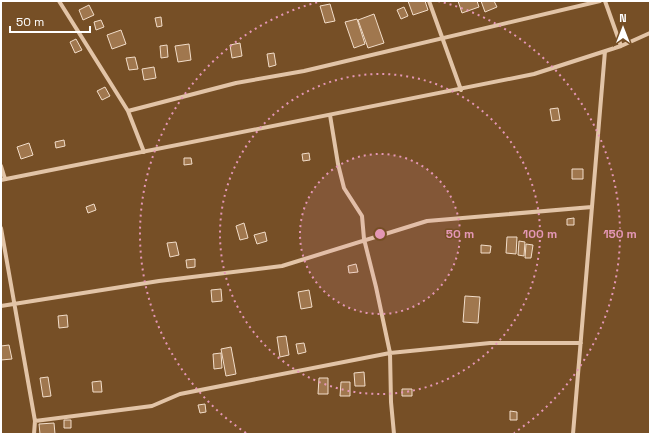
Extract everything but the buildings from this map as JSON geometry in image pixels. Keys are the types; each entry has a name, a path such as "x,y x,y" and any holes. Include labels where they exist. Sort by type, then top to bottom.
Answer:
{"street":[{"path":"59,1 128,111 144,152"},
{"path":"429,1 461,90"},
{"path":"128,111 236,83 304,71 600,1"},
{"path":"605,1 621,46"},
{"path":"1,166 3,179 461,90 534,74 621,46 650,33"},
{"path":"573,434 604,51"},
{"path":"330,115 338,164 344,188 362,216 364,239 390,353 391,402 394,434"},
{"path":"1,306 159,281 282,266 364,239 427,221 592,207"},
{"path":"1,228 35,421 34,434"},
{"path":"35,421 152,406 180,394 390,353 490,343 581,343"}]}
